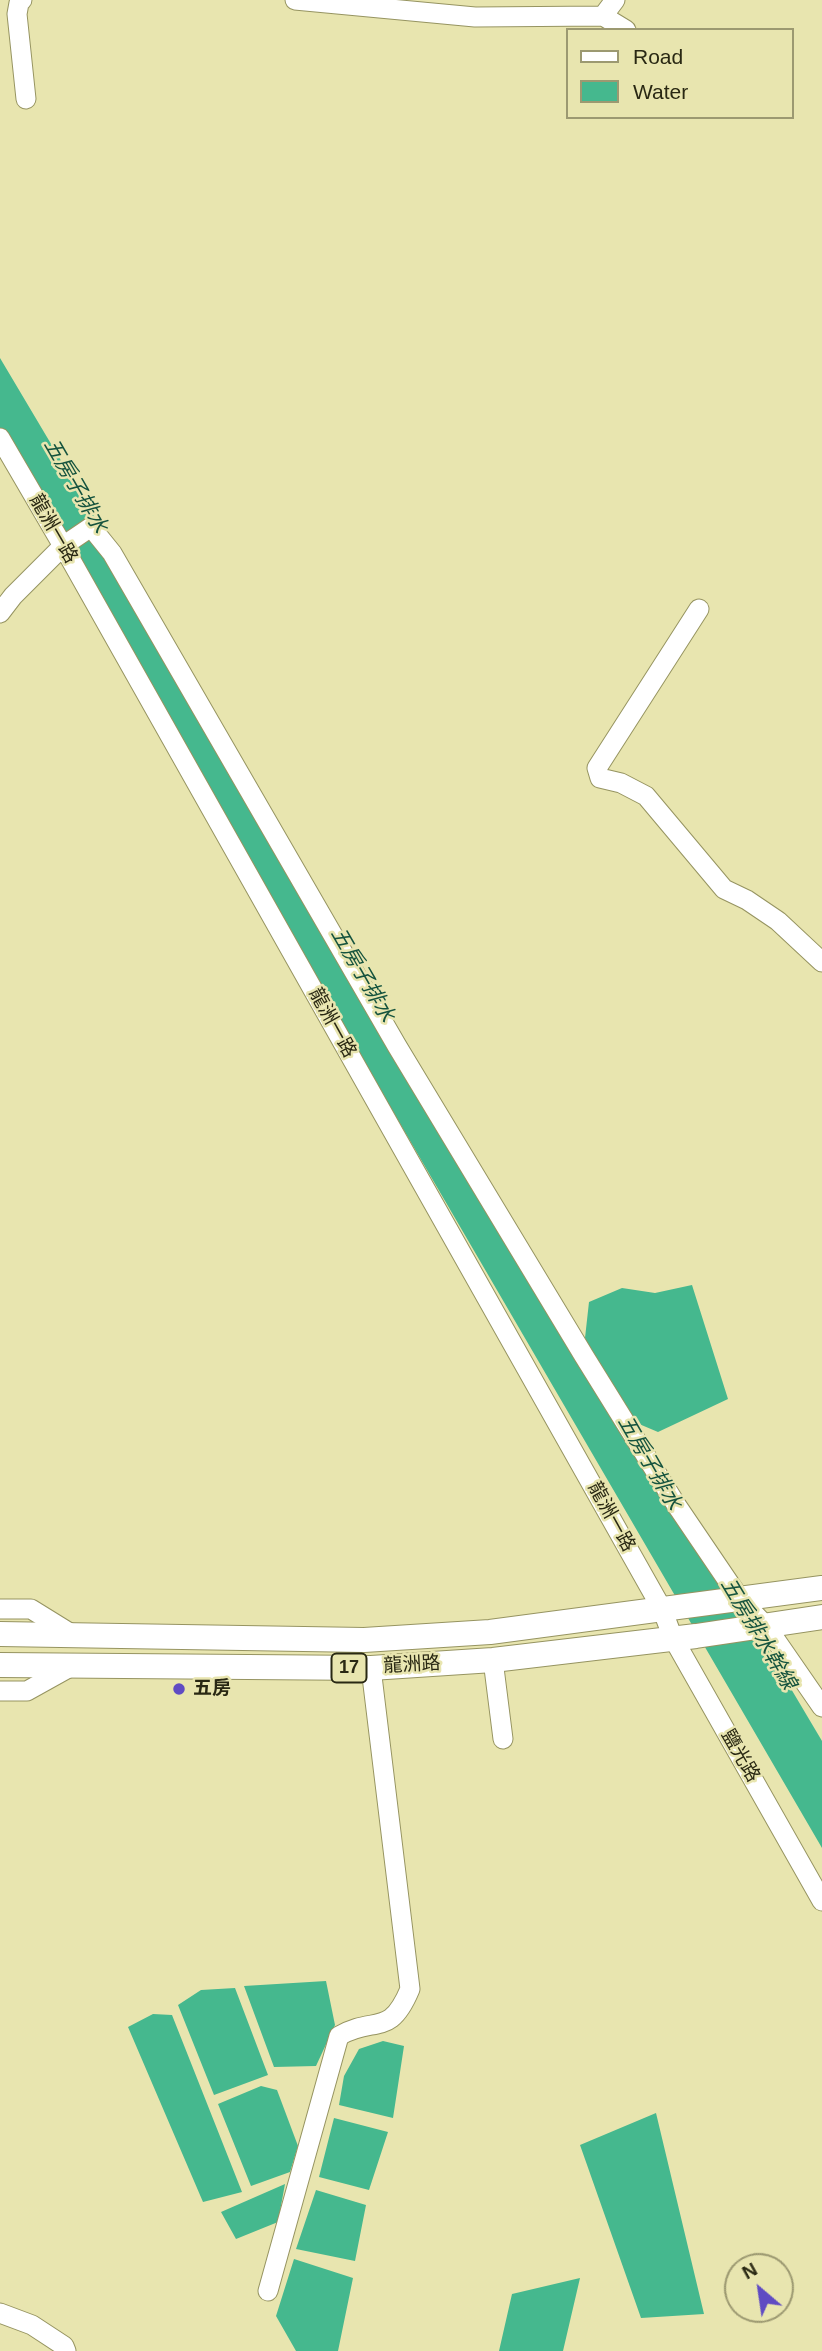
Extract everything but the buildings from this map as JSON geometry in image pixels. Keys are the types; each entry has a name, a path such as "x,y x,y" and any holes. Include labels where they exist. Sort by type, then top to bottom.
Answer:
{"main road":[{"name":"17","path":"673,1608 822,1588"},
{"name":"龍洲路","path":"0,1634 364,1640 490,1632 673,1608"},
{"name":"17","path":"684,1637 822,1616"},
{"name":"龍洲路","path":"0,1665 371,1668 493,1660 684,1637"}],"street":[{"path":"22,0 17,13 26,99"},
{"path":"295,0 475,17 603,16 623,28"},
{"path":"603,16 615,0"},
{"name":"龍洲一路","path":"0,438 77,537 673,1608"},
{"path":"0,614 13,596 77,537 112,553 397,1046 584,1356 735,1600 762,1627 822,1707"},
{"path":"699,609 597,768 600,778 621,783 646,796 724,889 778,920 822,962"},
{"name":"鹽光路","path":"673,1608 684,1637 822,1901"},
{"path":"0,1609 31,1609 73,1635"},
{"path":"493,1660 503,1739"},
{"path":"0,1691 27,1691 72,1666"},
{"path":"268,2291 338,2036 351,2029 388,2021 401,2009 410,1989 371,1668"},
{"path":"0,2313 32,2325 64,2346 66,2351"}],"water":[{"path":"0,358 590,1351 585,1338 589,1302 622,1288 655,1293 692,1285 728,1399 658,1432 632,1421 822,1741 822,1848 0,437"},
{"path":"326,1981 335,2025 316,2066 274,2067 244,1986"},
{"path":"235,1988 268,2075 214,2095 178,2005 201,1990"},
{"path":"153,2014 172,2015 242,2192 203,2202 128,2027"},
{"path":"383,2041 404,2046 393,2118 339,2105 344,2076 359,2049"},
{"path":"261,2086 277,2090 298,2146 290,2172 251,2186 218,2104"},
{"path":"656,2113 704,2314 641,2318 580,2145"},
{"path":"334,2118 388,2132 369,2190 319,2177"},
{"path":"285,2184 278,2222 236,2239 221,2212"},
{"path":"316,2190 366,2205 355,2261 296,2249"},
{"path":"294,2259 353,2278 338,2351 296,2351 276,2316"},
{"path":"580,2278 563,2351 499,2351 512,2294"}],"place":[{"name":"五房","path":"179,1689"}],"water label":[{"name":"五房子排水","path":"75,486"},
{"name":"五房子排水","path":"362,975"},
{"name":"五房子排水","path":"649,1463"},
{"name":"五房排水幹線","path":"758,1634"}]}
